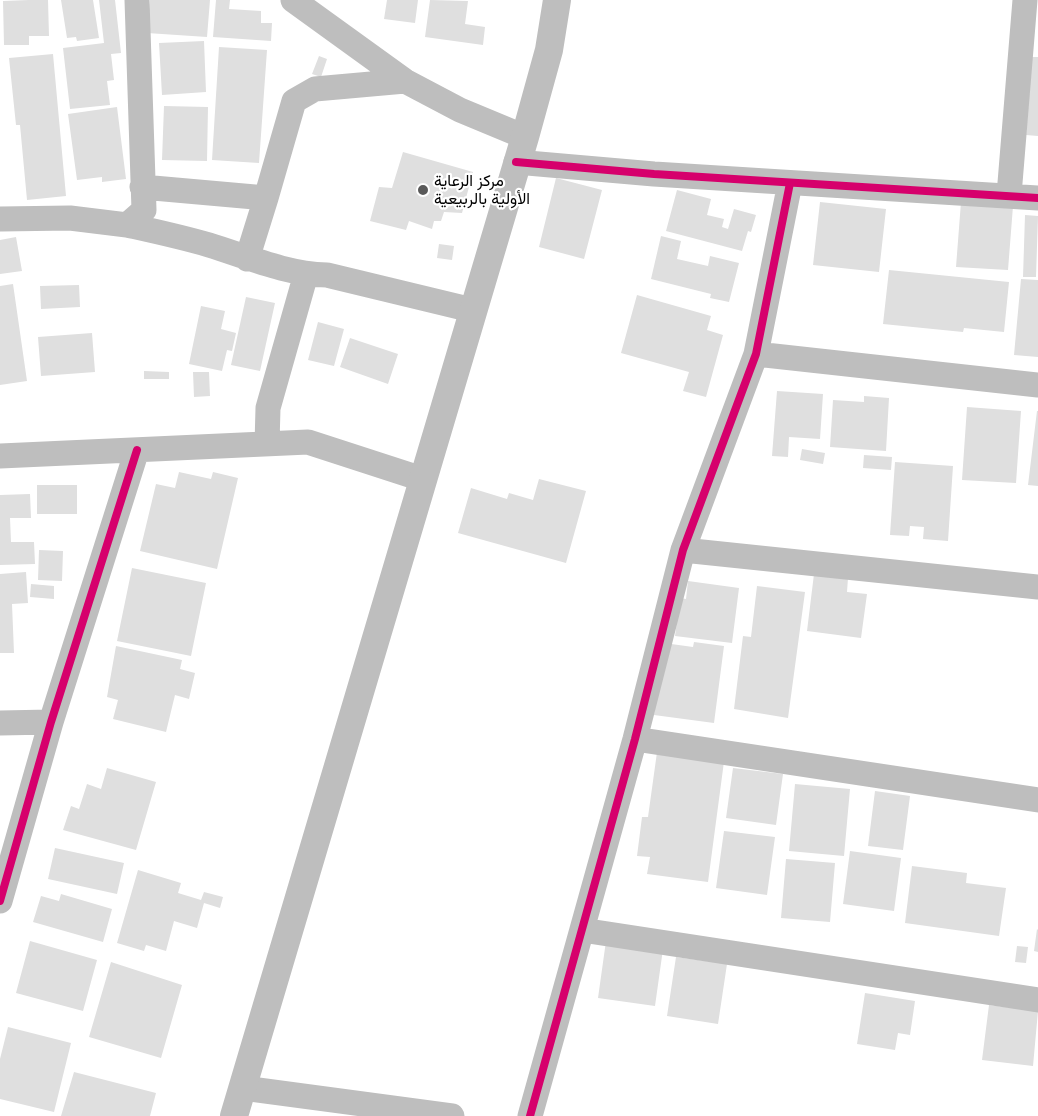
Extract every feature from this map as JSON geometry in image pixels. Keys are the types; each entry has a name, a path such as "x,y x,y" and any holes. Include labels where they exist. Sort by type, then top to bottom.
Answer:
{"main road":[{"path":"234,1116 549,50 557,0"}],"street":[{"path":"127,224 144,210 137,0"},
{"path":"1009,195 1025,0"},
{"path":"301,3 405,81 460,110 520,149 790,183 1038,198"},
{"path":"246,259 294,101 315,90 405,81"},
{"path":"530,1116 635,739 683,550 756,354 790,183"},
{"path":"142,187 266,198"},
{"path":"0,216 70,218 127,224 209,245 246,259 306,274 327,275 472,310"},
{"path":"267,444 268,408 306,274"},
{"path":"756,354 1038,385"},
{"path":"0,456 308,442 422,479"},
{"path":"0,901 51,722 137,450"},
{"path":"683,550 1038,586"},
{"path":"0,723 51,722"},
{"path":"635,739 1038,800"},
{"path":"582,930 1038,1000"},
{"path":"242,1088 445,1115"}],"building":[{"path":"48,0 49,36 29,36 29,45 4,45 3,1"},
{"path":"61,0 93,0 99,38 77,41 76,37 67,38"},
{"path":"99,0 115,0 121,53 111,54 114,80 107,81 110,105 70,109 63,48 104,43"},
{"path":"150,0 210,0 207,37 147,33"},
{"path":"216,0 230,0 229,9 261,11 261,23 272,23 271,41 213,37"},
{"path":"387,0 418,0 415,23 384,19"},
{"path":"430,0 468,1 465,24 485,27 483,45 425,37"},
{"path":"204,41 206,92 162,95 159,43"},
{"path":"219,47 267,50 259,163 212,160"},
{"path":"53,54 66,196 27,200 20,125 16,125 9,58"},
{"path":"319,56 327,59 321,77 312,74"},
{"path":"1032,57 1038,57 1038,136 1026,135"},
{"path":"164,106 208,107 207,161 162,160"},
{"path":"117,107 126,179 102,182 102,177 77,180 68,114"},
{"path":"403,152 473,172 462,213 444,212 441,221 434,221 432,229 409,221 406,230 370,221 379,187 392,188"},
{"path":"556,178 602,190 584,259 539,247"},
{"path":"677,190 711,199 707,215 724,219 722,227 728,229 734,209 756,215 751,232 748,231 742,251 666,231"},
{"path":"820,202 886,209 879,272 813,265"},
{"path":"961,202 1013,206 1008,270 956,267"},
{"path":"1025,215 1038,216 1036,277 1023,277"},
{"path":"661,236 681,241 677,259 708,266 710,256 739,263 729,302 710,298 711,294 651,279"},
{"path":"16,237 22,271 0,274 0,240"},
{"path":"439,244 454,246 452,260 437,258"},
{"path":"889,270 1009,282 1004,332 964,328 963,332 883,324"},
{"path":"1021,279 1038,280 1038,357 1014,355"},
{"path":"13,284 27,381 0,385 0,286"},
{"path":"79,285 80,307 41,309 40,286"},
{"path":"637,295 711,316 707,330 723,335 706,397 683,391 689,372 621,353"},
{"path":"246,297 275,303 260,371 231,365"},
{"path":"201,306 225,311 221,329 236,333 232,351 227,350 222,371 189,364"},
{"path":"318,322 344,329 334,366 308,360"},
{"path":"92,333 95,372 41,376 38,337"},
{"path":"350,338 398,354 388,384 340,367"},
{"path":"144,371 169,372 169,379 144,379"},
{"path":"193,372 209,372 210,396 194,397"},
{"path":"777,391 823,394 820,439 789,437 788,457 772,456"},
{"path":"864,396 889,398 886,451 830,447 833,400 864,402"},
{"path":"967,407 1021,411 1016,483 962,480"},
{"path":"1038,411 1038,486 1028,485"},
{"path":"802,449 825,453 823,464 800,460"},
{"path":"864,455 892,457 891,470 863,468"},
{"path":"895,462 953,466 948,541 923,539 924,527 910,526 909,536 890,535"},
{"path":"179,472 211,479 213,472 238,478 217,569 140,551 156,484 175,488"},
{"path":"539,479 586,491 566,563 458,533 471,488 507,499 509,493 533,500"},
{"path":"37,485 77,485 77,514 37,514"},
{"path":"30,494 31,518 10,518 11,542 34,542 35,564 0,565 0,495"},
{"path":"39,550 63,551 62,581 38,580"},
{"path":"132,568 206,583 191,656 117,641"},
{"path":"26,572 28,603 12,604 14,653 0,653 0,574"},
{"path":"814,574 848,578 847,592 867,594 861,638 807,631"},
{"path":"688,581 739,588 732,643 675,636 680,598 686,599"},
{"path":"31,584 54,586 54,599 30,597"},
{"path":"757,586 805,592 788,718 734,709 743,636 751,637"},
{"path":"694,642 724,646 714,723 654,715 664,643 693,647"},
{"path":"116,646 182,660 180,669 195,673 189,699 175,695 166,732 113,719 118,700 107,697"},
{"path":"658,745 725,754 708,882 647,874 650,857 637,856 642,817 648,817"},
{"path":"107,768 156,782 136,850 63,830 71,806 79,809 87,784 101,789"},
{"path":"733,768 783,774 776,825 726,818"},
{"path":"795,784 850,789 844,856 789,851"},
{"path":"875,791 910,796 903,850 868,846"},
{"path":"724,831 775,837 767,895 716,888"},
{"path":"55,848 124,863 117,894 48,879"},
{"path":"850,851 901,858 894,911 843,904"},
{"path":"786,859 835,863 830,922 781,918"},
{"path":"912,866 967,873 966,883 1006,888 999,936 905,923"},
{"path":"138,870 181,883 178,893 201,900 204,892 223,897 220,908 204,903 197,928 174,921 166,951 146,945 144,951 117,943"},
{"path":"61,894 112,909 103,942 33,922 41,896 59,901"},
{"path":"1038,930 1038,952 1034,951"},
{"path":"30,941 97,960 83,1011 16,993"},
{"path":"606,941 663,949 655,1006 598,998"},
{"path":"1017,946 1028,947 1026,963 1015,962"},
{"path":"676,957 727,964 718,1024 667,1016"},
{"path":"111,962 182,985 161,1058 89,1037"},
{"path":"865,993 915,1001 910,1035 898,1033 895,1050 857,1044"},
{"path":"989,1005 1038,1011 1033,1066 982,1060"},
{"path":"8,1027 71,1043 54,1112 0,1099 0,1059"},
{"path":"74,1072 156,1093 150,1116 61,1116"}],"cycle path":[{"path":"516,162 654,174 1038,198"},
{"path":"530,1116 635,739 683,550 756,354 790,183"},
{"path":"0,901 51,722 137,450"}],"place":[{"name":"مركز الرعاية الأولية بالربيعية","path":"423,190"}]}
